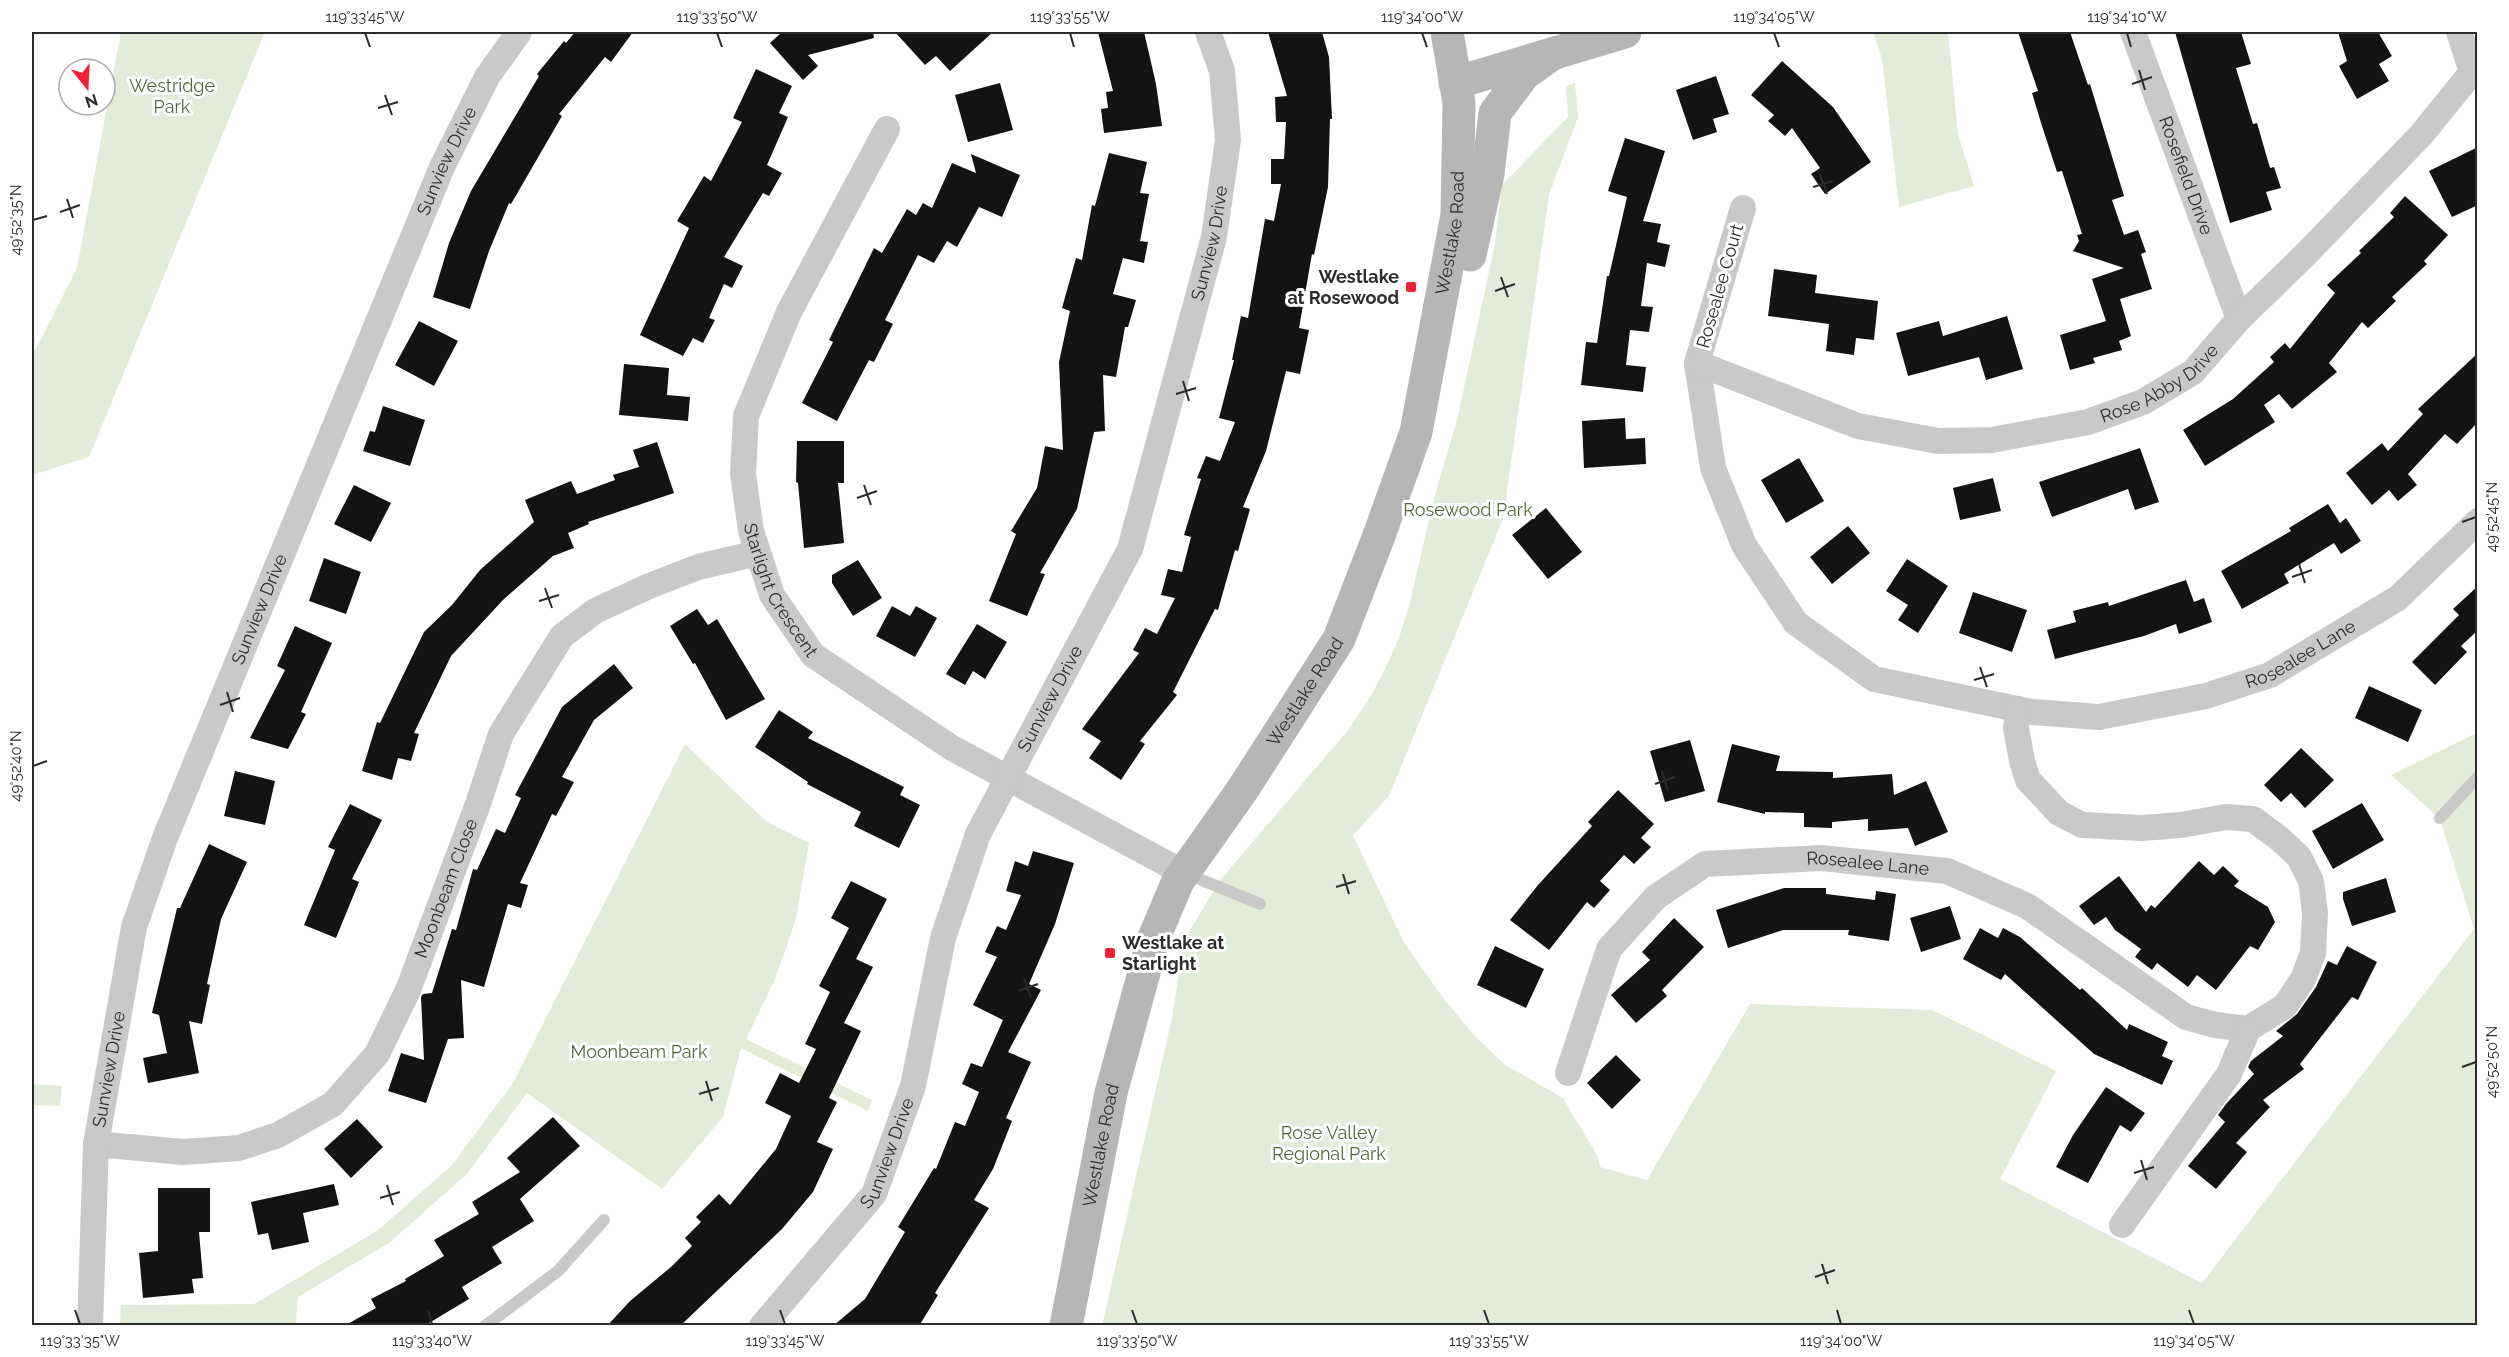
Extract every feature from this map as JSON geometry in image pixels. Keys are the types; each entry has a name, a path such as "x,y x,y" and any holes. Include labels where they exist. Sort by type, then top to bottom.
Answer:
{"street":[{"name":"Sunview Drive","path":"90,1326 96,1144 134,927 165,838 442,167 486,77 519,32"},
{"name":"Sunview Drive","path":"762,1326 874,1194 912,1086 943,938 978,834 1130,549 1214,237 1228,140 1222,71 1208,32"},
{"name":"Westlake Road","path":"1066,1326 1111,1093 1154,940 1178,881 1243,789 1339,639 1416,432 1457,215 1459,103 1447,32"},
{"path":"1455,83 1625,32"},
{"name":"Rosefield Drive","path":"2133,32 2239,319"},
{"name":"Rose Abby Drive","path":"1697,363 1858,426 1938,441 1992,440 2088,422 2143,402 2193,372 2239,319 2303,257 2421,135 2472,72 2458,32"},
{"path":"1434,336 1471,252 1488,174 1495,113 1524,74 1554,53"},
{"name":"Starlight Crescent","path":"887,129 789,312 746,416 743,474 751,531 772,595 813,655 952,748 1184,873"},
{"name":"Rosealee Court","path":"1697,363 1743,208"},
{"name":"Rosealee Lane","path":"1697,363 1713,468 1744,545 1796,623 1874,679 2019,709 2099,717 2206,696 2270,675 2398,598 2478,521"},
{"name":"Moonbeam Close","path":"96,1144 183,1152 238,1148 278,1135 333,1104 377,1054 408,990 478,804 501,734 562,636 595,611 647,587 698,567 758,553"},
{"path":"2019,709 2016,728 2028,780 2059,813 2082,825 2142,828 2181,825 2226,817 2253,819 2299,857 2311,880 2315,913 2313,953 2304,979 2285,1006 2248,1029 2229,1074 2122,1225"},
{"name":"Rosealee Lane","path":"1568,1073 1609,949 1656,897 1705,864 1821,858 1947,871 2027,906 2186,1017 2215,1025 2248,1029"}],"lane":[{"path":"2440,818 2478,777"},
{"path":"1184,873 1260,904"},
{"path":"485,1326 558,1271 604,1220"}],"green space":[{"name":"Westridge Park","path":"121,32 265,32 89,457 32,475 32,352 37,347 77,268 105,117 117,117 116,57"},
{"path":"1873,32 1948,32 1958,134 1974,186 1899,207 1882,59"},
{"path":"1575,83 1578,117 1549,195 1503,519 1389,796 1353,835 1403,941 1441,995 1474,1035 1504,1064 1563,1098 1598,1157 1600,1167 1647,1180 1750,1004 1932,1010 2056,1071 2000,1179 2202,1283 2474,929 2440,819 2391,775 2477,733 2477,1325 1102,1326 1172,1018 1184,940 1221,879 1349,729 1371,696 1386,667 1399,638 1410,603 1433,502 1457,420 1495,244 1502,185 1568,117 1566,86"},
{"name":"Moonbeam Park","path":"685,744 767,822 809,843 796,919 775,979 746,1039 872,1100 868,1111 741,1048 723,1117 662,1189 527,1093 467,1174 389,1243 298,1297 296,1325 120,1326 121,1305 254,1304 377,1231 452,1165 513,1083"},
{"path":"32,1084 62,1086 60,1106 32,1105"}],"building":[{"path":"575,32 633,32 611,62 605,57 559,114 562,116 511,204 509,203 489,251 470,309 433,297 449,243 471,191 539,76 537,74 564,41 566,43"},
{"path":"782,32 873,32 874,38 808,55 818,66 803,80 770,43"},
{"path":"895,32 993,32 950,71 936,56 925,65"},
{"path":"1098,32 1144,32 1156,84 1162,126 1104,133 1101,109 1108,108 1106,92 1113,91"},
{"path":"1268,32 1322,32 1329,57 1332,119 1330,119 1328,187 1314,255 1312,254 1299,328 1309,330 1300,374 1286,371 1266,451 1243,507 1250,509 1238,551 1235,550 1218,610 1215,609 1173,692 1177,695 1140,741 1145,744 1121,780 1089,758 1101,741 1082,729 1139,653 1133,650 1145,628 1157,634 1175,598 1161,595 1168,569 1182,572 1191,537 1184,535 1201,479 1197,478 1206,456 1220,461 1235,422 1219,418 1234,360 1232,360 1241,316 1248,318 1265,219 1274,221 1281,184 1271,184 1271,159 1284,159 1286,122 1276,122 1275,97 1287,96"},
{"path":"2018,32 2070,32 2088,85 2090,84 2124,196 2112,200 2124,235 2138,230 2146,252 2141,254 2152,289 2120,299 2131,336 2119,341 2122,350 2093,358 2095,363 2070,370 2060,335 2106,321 2092,279 2124,268 2073,251 2079,241 2077,235 2082,234 2062,171 2057,172 2042,126 2032,93 2038,91"},
{"path":"2175,32 2241,32 2251,64 2236,68 2253,124 2257,123 2270,168 2274,167 2281,188 2266,192 2272,210 2230,223"},
{"path":"2338,32 2378,32 2392,56 2379,64 2389,81 2357,99 2339,66 2347,61"},
{"path":"1782,61 1833,107 1871,162 1825,194 1811,174 1820,168 1792,128 1785,136 1768,121 1774,115 1751,95"},
{"path":"756,69 792,86 779,113 788,117 767,165 782,173 769,196 763,193 724,257 743,266 732,288 724,284 709,318 715,320 703,343 693,338 683,356 640,335 689,228 677,221 704,176 711,181 742,122 733,118"},
{"path":"1716,76 1729,114 1713,119 1717,132 1693,140 1676,90"},
{"path":"1000,83 1013,130 968,142 955,95"},
{"path":"1625,138 1665,151 1643,221 1661,224 1657,242 1670,245 1665,267 1647,263 1641,306 1653,307 1649,332 1630,330 1626,365 1646,367 1643,392 1581,385 1586,342 1597,343 1607,276 1609,276 1627,197 1608,191"},
{"path":"2478,147 2478,205 2452,217 2429,171"},
{"path":"1109,153 1147,162 1140,193 1149,194 1140,241 1148,242 1144,263 1123,258 1113,294 1136,300 1128,327 1125,327 1116,377 1103,375 1105,431 1094,432 1077,509 1040,573 1045,574 1027,616 989,601 1016,534 1011,531 1037,488 1045,446 1063,450 1059,362 1070,311 1062,308 1076,258 1082,260 1092,205 1095,206"},
{"path":"971,154 1020,175 1002,217 979,207 957,247 947,241 934,263 918,255 885,320 893,324 874,362 869,360 837,421 802,403 833,342 829,340 874,248 882,253 907,209 916,215 923,203 932,208 952,163 976,173"},
{"path":"2405,196 2448,235 2424,261 2427,264 2392,297 2396,301 2368,328 2362,322 2329,363 2337,372 2292,409 2279,394 2264,405 2275,422 2205,466 2183,430 2233,399 2274,362 2270,357 2285,343 2290,349 2335,293 2327,285 2394,217 2390,213"},
{"path":"1774,269 1817,275 1815,293 1878,301 1874,340 1856,338 1854,355 1826,351 1829,324 1768,316"},
{"path":"2007,316 2023,369 1986,380 1979,357 1908,376 1896,333 1939,321 1943,336"},
{"path":"419,321 458,341 434,386 395,365"},
{"path":"2478,353 2478,422 2457,444 2445,434 2408,474 2417,485 2398,501 2389,490 2372,505 2346,473 2382,443 2388,451 2423,414 2418,409"},
{"path":"624,364 669,368 667,395 690,397 688,421 619,415"},
{"path":"383,406 425,420 410,466 363,451 370,431 375,432"},
{"path":"1625,418 1626,439 1645,438 1646,464 1584,468 1582,421"},
{"path":"797,441 844,441 844,483 838,483 844,543 804,548 798,483 796,482"},
{"path":"657,442 674,493 588,522 589,524 568,533 574,548 553,556 503,600 451,656 414,733 419,734 411,761 398,758 392,780 362,771 377,722 380,723 424,632 452,605 480,570 534,522 525,500 571,481 577,494 615,480 613,475 639,467 633,450"},
{"path":"2140,448 2159,502 2135,510 2128,489 2052,517 2039,482"},
{"path":"1799,458 1824,501 1786,523 1761,480"},
{"path":"1993,478 2001,511 1960,520 1953,488"},
{"path":"354,485 391,503 371,542 334,524"},
{"path":"2328,504 2340,523 2346,518 2361,541 2341,554 2334,543 2284,574 2289,583 2242,609 2221,571 2291,531 2289,528"},
{"path":"1546,508 1582,552 1548,579 1512,535"},
{"path":"1848,526 1870,553 1832,584 1810,557"},
{"path":"324,558 361,572 346,614 309,601"},
{"path":"1907,559 1948,586 1918,633 1898,620 1908,605 1886,591"},
{"path":"858,560 882,598 853,616 832,583 832,575"},
{"path":"2186,580 2194,602 2204,598 2212,622 2179,634 2176,624 2144,636 2055,659 2047,630 2076,622 2073,611 2108,602 2109,606"},
{"path":"2478,586 2478,634 2476,632 2461,646 2467,652 2435,685 2412,662 2459,615 2453,609"},
{"path":"1973,592 2027,610 2012,652 1959,633"},
{"path":"892,606 910,616 916,606 937,618 915,657 876,636"},
{"path":"697,609 708,625 717,619 765,699 726,720 695,663 693,664 670,626"},
{"path":"977,624 1007,642 985,679 973,671 965,685 946,674"},
{"path":"295,626 332,643 301,712 306,714 288,749 250,738 285,670 277,666"},
{"path":"614,664 633,688 594,720 562,777 574,782 556,816 552,814 520,883 528,885 521,908 508,904 484,987 461,980 464,1038 448,1039 426,1103 388,1091 401,1053 424,1060 421,997 423,994 432,993 452,929 456,930 473,869 477,870 496,829 505,833 521,798 515,795 562,707"},
{"path":"2369,686 2422,710 2408,742 2355,718"},
{"path":"779,710 813,732 808,738 904,787 900,795 920,805 899,848 854,826 861,812 807,784 808,782 755,747"},
{"path":"1690,740 1705,791 1665,802 1650,751"},
{"path":"1732,744 1780,756 1776,771 1833,772 1833,778 1892,774 1894,795 1926,781 1948,832 1915,846 1908,828 1868,831 1868,819 1832,822 1832,828 1804,827 1804,813 1765,812 1765,814 1717,802"},
{"path":"2301,748 2334,780 2305,808 2291,793 2281,802 2264,785"},
{"path":"235,771 275,781 265,825 224,816"},
{"path":"1618,790 1654,824 1641,838 1651,847 1634,864 1624,855 1600,881 1610,890 1594,908 1587,902 1549,950 1510,920 1538,885 1592,826 1588,822"},
{"path":"2362,803 2384,840 2333,869 2312,831"},
{"path":"350,804 382,820 352,879 359,882 336,938 304,925 335,850 328,847"},
{"path":"209,844 247,862 221,919 207,984 210,985 202,1024 189,1021 199,1073 148,1083 143,1058 167,1053 159,1015 152,1013 177,908 180,908"},
{"path":"1033,851 1074,863 1055,924 1029,984 1041,990 1008,1052 1031,1062 1006,1118 1012,1121 993,1169 974,1200 989,1208 935,1293 938,1295 919,1326 833,1326 865,1299 905,1232 898,1227 934,1168 936,1169 955,1122 965,1126 979,1092 962,1084 971,1063 982,1067 1003,1020 973,1005 997,957 985,952 997,926 1006,930 1021,895 1006,891 1015,861 1028,866"},
{"path":"2199,861 2214,875 2223,866 2239,881 2234,886 2268,907 2275,922 2258,950 2250,946 2216,990 2197,975 2188,987 2157,963 2152,970 2135,957 2141,949 2115,930 2106,917 2094,925 2079,906 2119,876 2146,912 2151,905 2155,908"},
{"path":"2386,878 2396,912 2352,926 2343,892"},
{"path":"851,881 887,899 856,959 873,967 844,1023 861,1031 829,1098 837,1102 817,1142 833,1149 813,1192 782,1229 680,1326 607,1326 630,1301 692,1246 685,1238 701,1222 696,1217 719,1194 730,1205 776,1149 791,1116 765,1103 780,1073 799,1083 816,1049 805,1044 830,992 819,986 849,928 831,918"},
{"path":"1784,888 1826,888 1826,894 1875,900 1876,891 1896,894 1889,941 1848,935 1849,930 1783,930 1728,948 1716,910"},
{"path":"1950,906 1961,939 1921,952 1910,918"},
{"path":"1674,918 1704,947 1662,990 1667,996 1636,1023 1611,995 1650,960 1642,952"},
{"path":"1980,928 1998,938 2003,928 2020,937 2080,990 2082,988 2127,1030 2129,1024 2168,1042 2162,1056 2173,1061 2162,1085 2094,1054 2005,974 2001,980 1963,959"},
{"path":"1495,946 1544,969 1526,1008 1477,985"},
{"path":"2347,946 2377,962 2358,1000 2352,997 2300,1064 2304,1069 2263,1100 2270,1107 2236,1143 2247,1152 2216,1189 2188,1166 2225,1122 2218,1115 2254,1074 2248,1067 2251,1061 2283,1036 2276,1031 2297,1014 2316,987 2328,961 2337,965"},
{"path":"1616,1055 1641,1080 1612,1109 1587,1083"},
{"path":"2106,1087 2145,1113 2131,1132 2120,1125 2088,1183 2056,1167 2073,1135"},
{"path":"553,1117 580,1146 520,1199 534,1221 492,1247 502,1263 462,1287 469,1299 424,1326 344,1326 376,1308 371,1299 406,1281 405,1279 444,1256 434,1240 479,1214 472,1202 520,1172 507,1158"},
{"path":"357,1119 383,1147 351,1178 324,1149"},
{"path":"334,1184 339,1205 303,1213 309,1242 272,1250 268,1233 258,1235 251,1202"},
{"path":"158,1188 210,1188 210,1232 199,1232 203,1278 192,1279 194,1293 143,1298 139,1253 158,1251"}],"place":[{"name":"Westlake at Rosewood","path":"1411,287"},
{"name":"Westlake at Starlight","path":"1110,953"}],"park label":[{"name":"Rosewood Park","path":"1468,510"},
{"name":"Rose Valley Regional Park","path":"1329,1143"}]}
